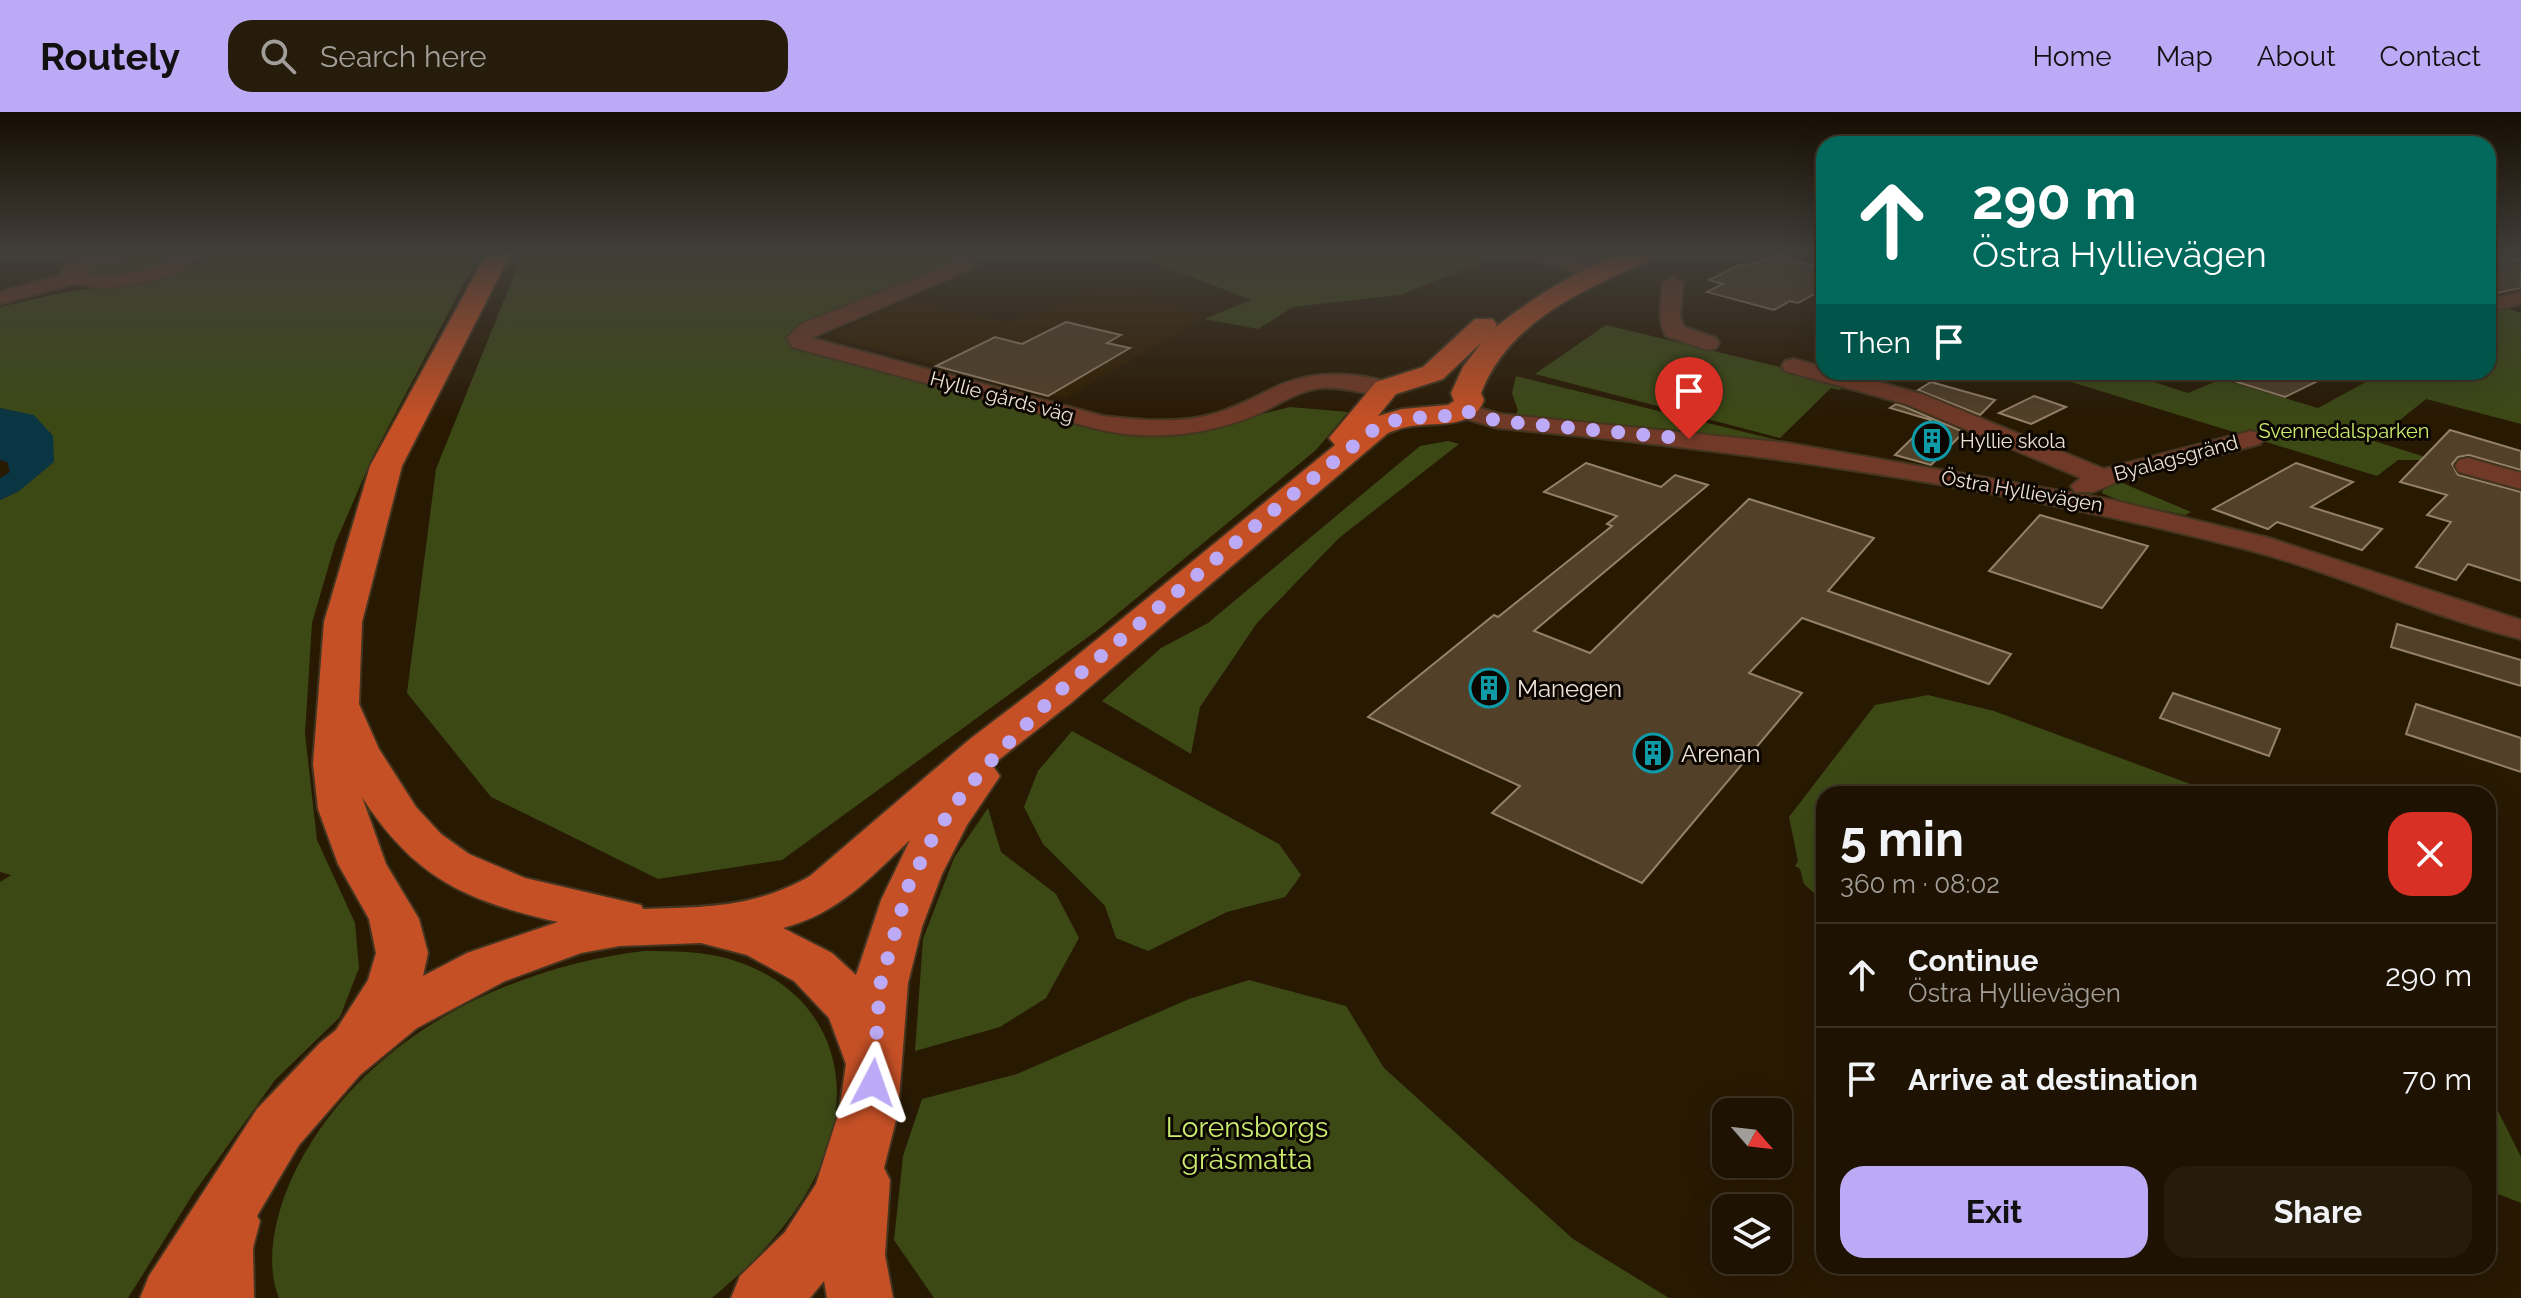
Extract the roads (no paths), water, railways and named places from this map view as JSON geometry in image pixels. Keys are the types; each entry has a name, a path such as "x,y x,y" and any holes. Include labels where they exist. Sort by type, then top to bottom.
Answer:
{"main road":[{"path":"173,1298 278,1127 379,1012 395,980 402,953 394,919 362,864 341,809 335,764 343,622 386,466 468,308"},
{"path":"1286,500 1391,389 1441,368 1505,308"},
{"path":"1464,402 1470,377 1484,358 1520,320 1539,308"},
{"path":"1391,389 1440,382 1464,402"},
{"path":"1391,389 1392,411 1426,417"},
{"path":"340,1059 398,1013 486,967 575,935 727,924 798,906 828,888 931,793 1056,694 1377,427 1402,418 1426,417 1464,402"},
{"path":"339,685 355,750 392,811 417,842 451,866 513,893 674,926 758,938 793,954 825,976 850,1003 867,1043 868,1111 843,1201 780,1284 764,1298"},
{"path":"860,1298 853,1255 880,985 908,887 931,841 954,805 986,766 1056,694"},
{"path":"221,1298 221,1248 231,1208"}],"street":[{"name":"Hyllie gårds väg","path":"859,308 809,329 798,338 800,342 1102,423 1130,426 1202,423 1227,418 1305,381 1355,380 1391,389"},
{"path":"1671,308 1674,331 1708,343"},
{"path":"1793,366 1816,372"},
{"path":"1844,380 1914,399 2104,478"},
{"name":"Östra Hyllievägen","path":"1464,402 1498,421 1787,451 2058,497 2176,521 2259,544 2521,630"},
{"name":"Byalagsgränd","path":"2058,497 2104,478 2251,439"},
{"path":"2468,466 2521,481"}],"water":[{"path":"0,408 34,415 53,436 54,462 19,491 0,500 0,478 10,472 7,462 0,460"}],"place":[{"name":"Hyllie skola","path":"1932,441"},
{"name":"Manegen","path":"1489,688"},
{"name":"Arenan","path":"1653,753"}],"park label":[{"name":"Svennedalsparken","path":"2344,431"},
{"name":"Lorensborgs gräsmatta","path":"1247,1143"}]}
